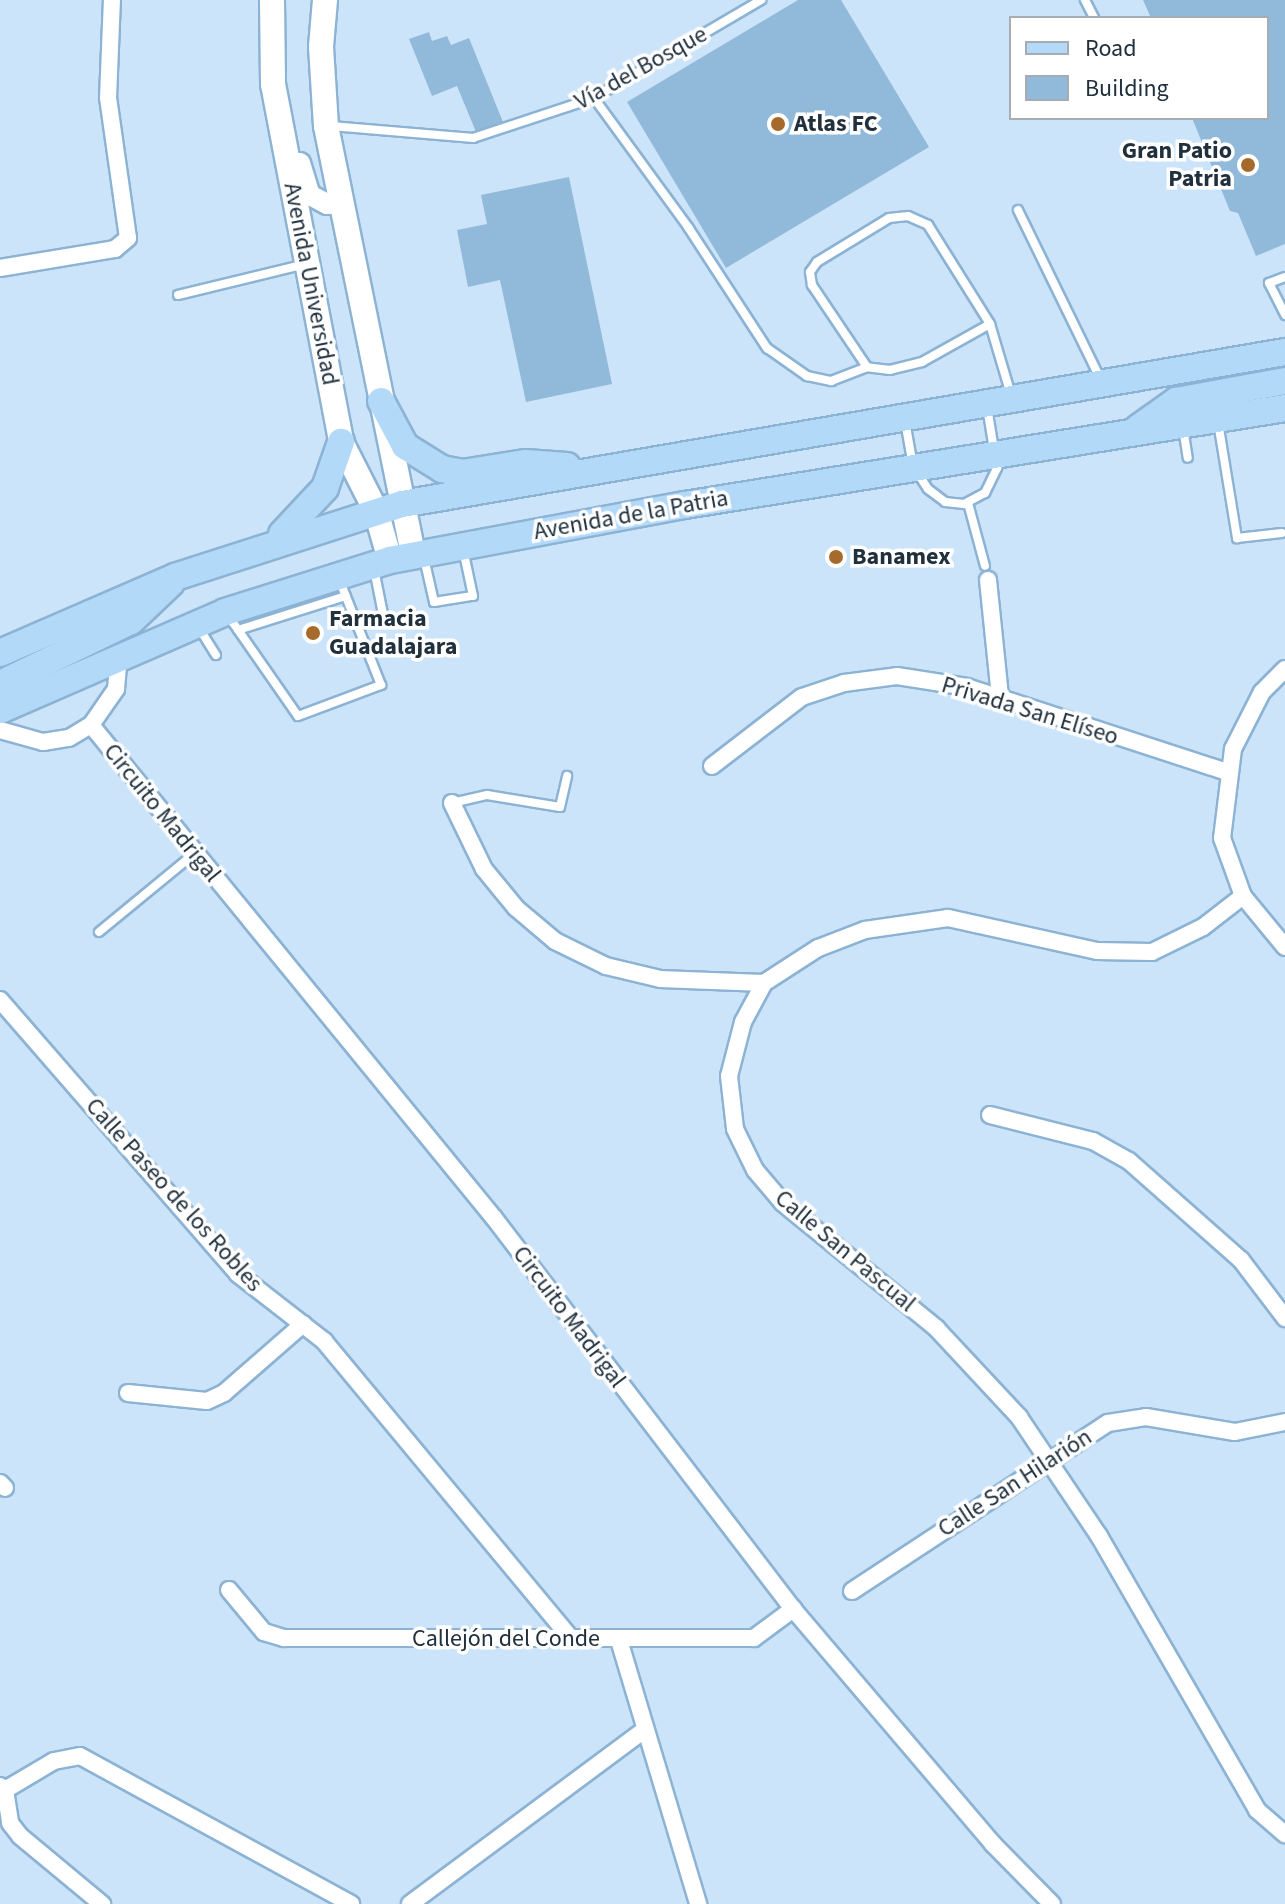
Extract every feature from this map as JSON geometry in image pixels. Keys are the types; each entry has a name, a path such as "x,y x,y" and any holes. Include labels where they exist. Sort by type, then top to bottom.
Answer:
{"main road":[{"name":"Avenida Universidad","path":"272,0 273,84 341,442 400,558"},
{"name":"Avenida Universidad","path":"325,0 321,47 326,126 402,504 400,558"},
{"path":"0,653 175,577 402,504 1285,352"},
{"path":"1135,430 1176,401 1285,381"},
{"path":"381,401 405,446 442,469 462,473 526,463 590,471"},
{"name":"Avenida de la Patria","path":"0,710 197,624 231,621 342,585 400,558 913,466 1285,408"},
{"path":"241,554 282,534 306,514 332,474 341,442"},
{"path":"0,684 131,621 175,577"}],"street":[{"path":"0,268 115,249 128,238 129,221 108,98 112,0"},
{"path":"273,84 290,118 306,190 321,203 341,203"},
{"path":"986,573 1000,697"},
{"name":"Circuito Madrigal","path":"0,730 43,742 69,738 91,725 116,689 119,656"},
{"path":"1285,669 1262,692 1242,725 1227,772 1222,838 1243,896 1285,947"},
{"name":"Privada San Elíseo","path":"712,766 802,697 844,683 897,676 1000,697 1227,772"},
{"name":"Circuito Madrigal","path":"91,725 494,1218 793,1609 993,1844 1052,1904"},
{"path":"452,803 484,869 516,908 555,941 606,966 660,979 764,983"},
{"name":"Calle San Pascual","path":"1243,896 1203,927 1152,952 1097,951 948,918 914,920 865,930 818,948 764,983 743,1022 729,1076 735,1129 755,1170 783,1203 936,1328 1050,1457 1257,1810 1285,1834"},
{"name":"Calle Paseo de los Robles","path":"0,1000 238,1274 324,1341 571,1639"},
{"path":"990,1115 1093,1141 1129,1161 1241,1260 1285,1318"},
{"path":"128,1393 207,1401 224,1393 303,1324"},
{"name":"Calle San Hilarión","path":"852,1591 1050,1457 1108,1423 1133,1416 1235,1432 1285,1422"},
{"name":"Callejón del Conde","path":"229,1590 264,1632 284,1638 754,1638 793,1609"},
{"path":"619,1640 642,1732 698,1904"},
{"path":"410,1904 642,1732"},
{"path":"102,1904 20,1836 10,1823 3,1788 54,1761 80,1756 351,1904"}],"lane":[{"name":"Vía del Bosque","path":"326,126 473,138 594,98 761,0"},
{"path":"594,98 688,227 767,348 807,376 831,381 867,367 890,370 922,362 990,324"},
{"path":"1018,210 1103,385"},
{"path":"867,367 812,285 810,272 817,262 889,218 908,216 928,225 990,324 999,402 997,468 985,493 968,503 945,502 928,489 913,466 905,417"},
{"path":"178,295 307,264"},
{"path":"1285,277 1269,283 1285,315"},
{"path":"1218,418 1237,538 1282,533"},
{"path":"1183,423 1188,458"},
{"path":"968,503 986,573"},
{"path":"400,558 434,602 473,596 462,545"},
{"path":"383,614 400,558"},
{"path":"231,621 298,716 381,685 342,585"},
{"path":"197,624 216,655"},
{"path":"452,803 487,795 560,807 567,776"},
{"path":"99,932 194,854"}],"building":[{"name":"Atlas FC","path":"798,0 841,0 929,147 726,268 627,102"},
{"name":"Gran Patio Patria","path":"1143,0 1285,0 1285,244 1256,256 1238,213 1230,211 1193,120 1269,120 1269,16 1150,16"},
{"path":"429,32 432,41 447,36 451,45 469,38 503,122 476,132 457,86 432,96 409,39"},
{"path":"569,177 612,384 526,402 500,280 468,287 457,230 487,224 481,195"}],"place":[{"name":"Atlas FC","path":"778,124"},
{"name":"Gran Patio Patria","path":"1248,165"},
{"name":"Banamex","path":"836,557"},
{"name":"Farmacia Guadalajara","path":"313,633"}]}
